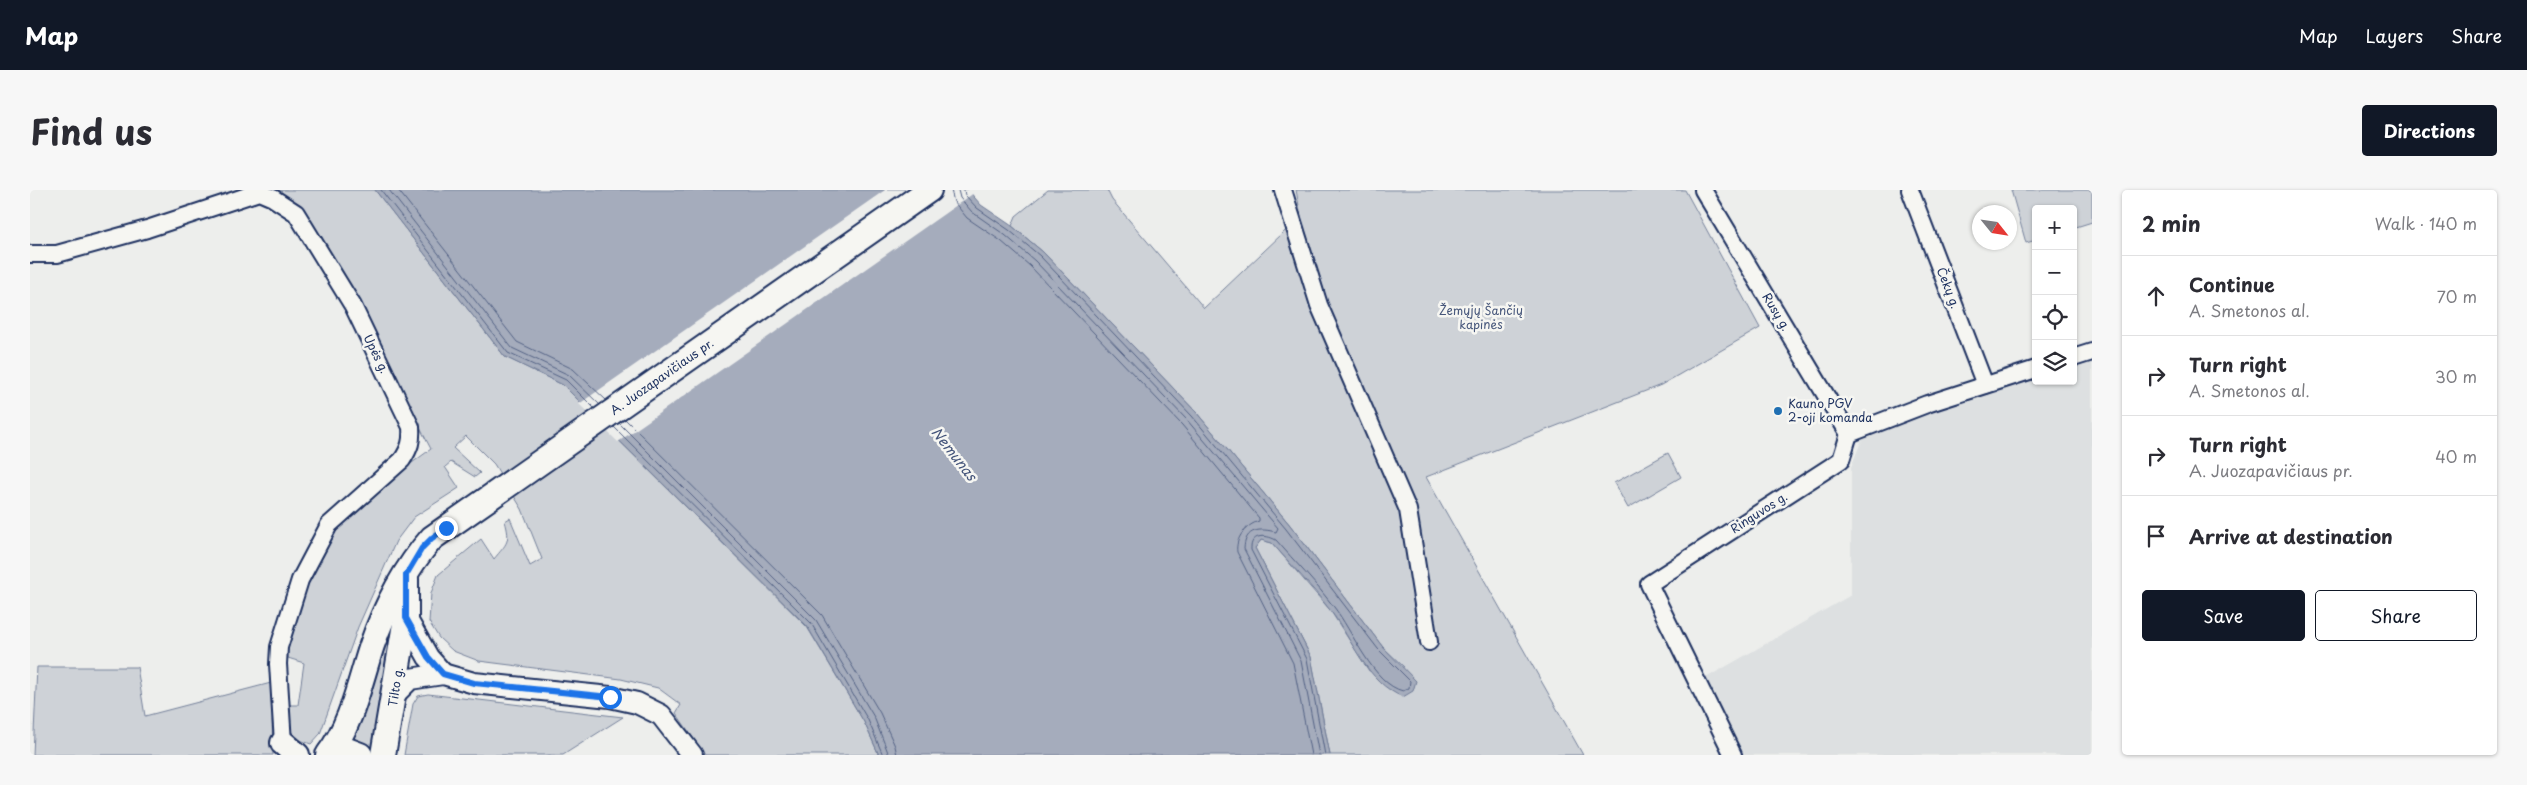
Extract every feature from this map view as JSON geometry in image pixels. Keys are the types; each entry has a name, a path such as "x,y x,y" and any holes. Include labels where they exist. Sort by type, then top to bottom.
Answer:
{"main road":[{"name":"A. Juozapavičiaus pr.","path":"329,754 354,701 373,643 415,558 432,538 929,190"},
{"path":"406,575 406,618"},
{"name":"Tilto g.","path":"383,755 395,694 406,618"},
{"path":"329,754 347,750 360,755"}],"street":[{"path":"1283,190 1319,304 1408,510 1429,642"},
{"name":"Rusų g.","path":"1703,190 1849,434"},
{"name":"Čekų g.","path":"1910,190 1985,385"},
{"name":"Upės g.","path":"30,254 66,251 147,229 258,192 273,198 296,213 353,306 411,427 412,439 410,449 402,460 329,525 300,580 279,647 278,664 287,751"},
{"path":"2077,357 2092,352"},
{"path":"1849,434 1927,404 2032,371"},
{"name":"Ringuvos g.","path":"1733,755 1649,584 1841,460 1849,434"},
{"path":"406,618 428,657 443,674"},
{"path":"395,694 410,679 443,674 474,683 610,697 637,703 661,715 692,755"}],"shaded area":[{"path":"2092,357 2092,755 1725,755 1690,687 1851,595 1851,467 1863,437 2032,377 2032,385 2077,385 2077,362"}],"green space":[{"path":"269,190 375,190 505,357 563,385 807,627 864,722 879,755 705,755 676,713 681,705 658,688 621,679 479,661 453,651 439,638 429,622 431,593 438,575 481,539 494,559 507,542 508,534 505,521 510,518 530,566 542,559 522,509 494,464 466,436 453,448 480,473 475,477 451,462 445,467 459,488 414,517 396,541 358,627 320,734 311,744 300,740 295,743 291,735 290,705 298,705 304,663 288,658 288,642 295,614 312,572 324,549 352,512 388,481 431,449 359,311"},
{"name":"Žemųjų Šančių kapinės","path":"1048,190 1107,190 1112,200 1204,308 1301,216 1296,190 1685,190 1760,328 1661,385 1426,477 1583,755 1330,755 1311,657 1255,548 1261,540 1272,543 1330,610 1369,671 1404,667 1382,646 1290,525 1196,412 1043,252 1012,226 1016,216"},
{"path":"2011,190 2092,190 2092,222 2077,227 2077,205 2032,205 2032,241 2026,243 2017,205 2015,205"},
{"path":"1668,453 1681,477 1628,508 1614,483"},
{"path":"390,625 394,626 373,750 351,736"},
{"path":"37,667 137,667 145,716 271,683 273,755 33,755"},
{"path":"428,694 623,717 563,755 404,755 413,704 418,696"}],"water":[{"name":"Nemunas","path":"375,190 968,190 981,205 1012,226 1043,252 1196,412 1290,525 1382,646 1416,681 1413,691 1403,697 1379,681 1361,659 1330,610 1316,592 1272,543 1261,540 1255,548 1311,657 1330,755 879,755 864,722 807,626 563,385 505,357"}],"pier":[{"path":"885,190 971,190 974,193 618,442 579,404"}],"place":[{"name":"Kauno PGV 2-oji komanda","path":"1778,411"}],"route":[{"path":"446,528 422,548 406,575 406,618 428,657 443,674 474,683 610,697"}]}
